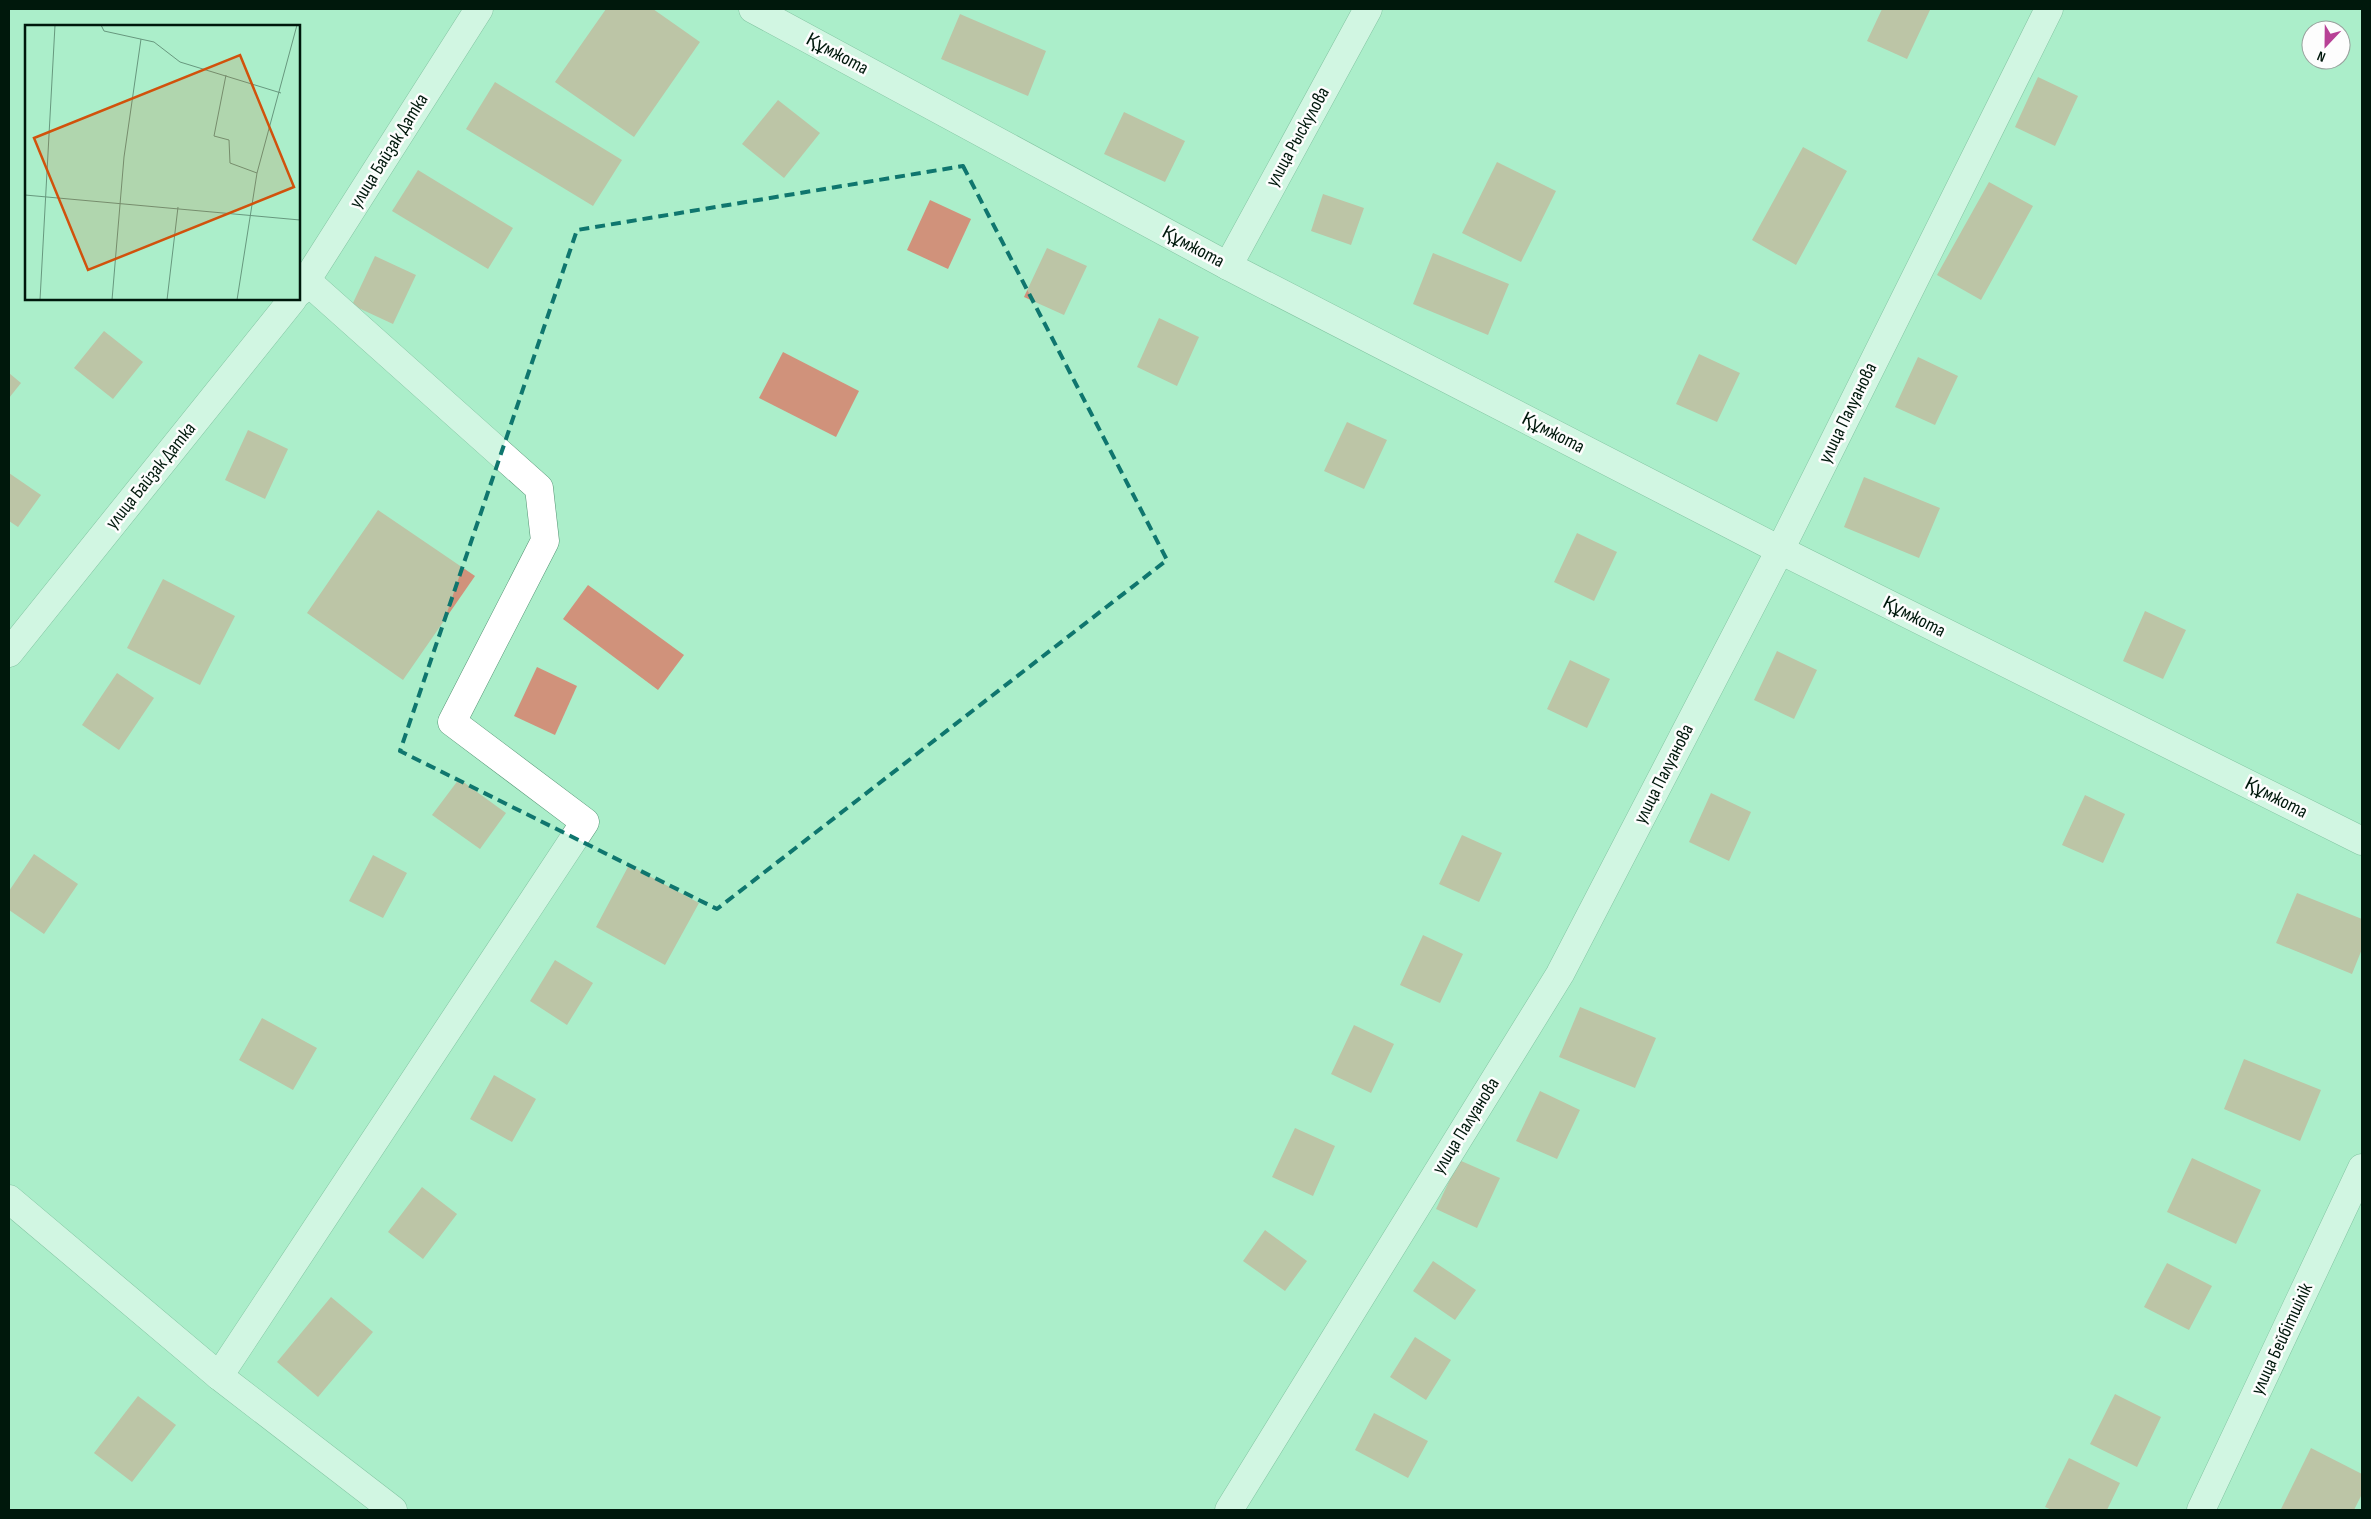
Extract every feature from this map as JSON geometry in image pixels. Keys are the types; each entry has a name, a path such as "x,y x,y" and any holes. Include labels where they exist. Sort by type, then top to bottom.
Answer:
{"street":[{"name":"улица Байзак Датка","path":"300,290 479,9"},
{"name":"Құмжота","path":"753,9 1228,266 1780,550 2362,841"},
{"name":"улица Рыскулова","path":"1228,266 1368,9"},
{"name":"улица Палуанова","path":"1229,1510 1560,974 1780,550 2048,9"},
{"path":"219,1376 586,822 452,722 545,540 539,488 300,290"},
{"name":"улица Байзак Датка","path":"9,653 292,300"},
{"name":"улица Бейбітшілік","path":"2202,1510 2362,1168"},
{"path":"9,1199 219,1376 393,1510"}],"highlighted area":[{"path":"963,166 1167,560 717,909 400,751 577,230"}],"building":[{"path":"606,9 653,9 700,42 634,137 555,82"},
{"path":"1882,9 1930,10 1907,59 1867,41"},
{"path":"960,14 1046,51 1028,96 941,59"},
{"path":"2038,77 2078,96 2055,146 2015,127"},
{"path":"495,82 622,160 593,206 466,129"},
{"path":"778,100 820,133 784,178 742,144"},
{"path":"1124,112 1185,141 1165,182 1104,154"},
{"path":"1803,147 1847,171 1796,265 1752,240"},
{"path":"1497,162 1556,191 1521,262 1462,233"},
{"path":"418,170 513,228 488,269 392,211"},
{"path":"1989,182 2033,206 1981,300 1937,275"},
{"path":"1323,194 1364,208 1351,245 1311,231"},
{"path":"930,200 971,219 948,269 907,250"},
{"path":"1047,248 1087,266 1064,315 1024,297"},
{"path":"1433,253 1509,284 1488,335 1413,304"},
{"path":"375,256 416,275 393,324 352,305"},
{"path":"1159,318 1199,337 1177,386 1137,367"},
{"path":"104,331 143,362 113,399 74,368"},
{"path":"783,352 859,391 836,437 759,398"},
{"path":"1699,354 1740,373 1717,422 1676,404"},
{"path":"1918,357 1958,376 1935,425 1895,407"},
{"path":"9,373 21,383 9,398"},
{"path":"1347,422 1387,440 1364,489 1324,471"},
{"path":"248,430 288,449 265,499 225,480"},
{"path":"9,473 41,495 18,527 9,521"},
{"path":"1864,477 1940,508 1919,558 1844,527"},
{"path":"378,510 475,576 403,680 307,613"},
{"path":"1577,533 1617,552 1594,601 1554,582"},
{"path":"163,579 235,616 200,685 127,648"},
{"path":"588,585 684,655 658,690 563,619"},
{"path":"2145,611 2186,630 2163,679 2123,661"},
{"path":"1777,651 1817,670 1794,719 1754,700"},
{"path":"1570,660 1610,679 1587,728 1547,709"},
{"path":"537,667 577,686 555,735 514,716"},
{"path":"117,673 154,698 119,750 82,725"},
{"path":"459,779 506,813 480,849 432,815"},
{"path":"1711,793 1751,812 1729,861 1689,842"},
{"path":"2085,795 2125,814 2103,863 2062,845"},
{"path":"1462,835 1502,853 1479,902 1439,884"},
{"path":"34,854 78,884 44,934 9,910 9,891"},
{"path":"373,855 407,873 383,918 349,901"},
{"path":"629,865 699,903 665,965 596,927"},
{"path":"2297,893 2362,919 2362,949 2352,974 2276,943"},
{"path":"1423,935 1463,954 1440,1003 1400,985"},
{"path":"555,960 593,983 567,1025 530,1001"},
{"path":"1580,1007 1656,1038 1635,1088 1559,1057"},
{"path":"262,1018 317,1048 293,1090 239,1060"},
{"path":"1354,1025 1394,1044 1371,1093 1331,1074"},
{"path":"2244,1059 2321,1090 2300,1141 2224,1109"},
{"path":"494,1075 536,1099 512,1142 470,1119"},
{"path":"1540,1091 1580,1110 1557,1159 1516,1141"},
{"path":"1295,1128 1335,1146 1313,1196 1272,1177"},
{"path":"2192,1158 2261,1190 2236,1244 2167,1212"},
{"path":"1459,1160 1500,1178 1477,1228 1436,1209"},
{"path":"422,1187 457,1214 423,1259 388,1232"},
{"path":"1265,1230 1307,1261 1285,1291 1243,1261"},
{"path":"1433,1261 1476,1290 1455,1320 1413,1291"},
{"path":"2167,1263 2212,1286 2189,1330 2144,1307"},
{"path":"331,1297 373,1332 318,1397 277,1362"},
{"path":"1415,1337 1451,1360 1426,1400 1390,1377"},
{"path":"2115,1394 2161,1417 2137,1467 2090,1444"},
{"path":"138,1396 176,1425 132,1482 94,1453"},
{"path":"1374,1413 1428,1441 1408,1478 1355,1450"},
{"path":"2311,1448 2362,1474 2362,1494 2354,1510 2281,1509"},
{"path":"2069,1458 2120,1483 2107,1510 2052,1510 2045,1507"}]}
